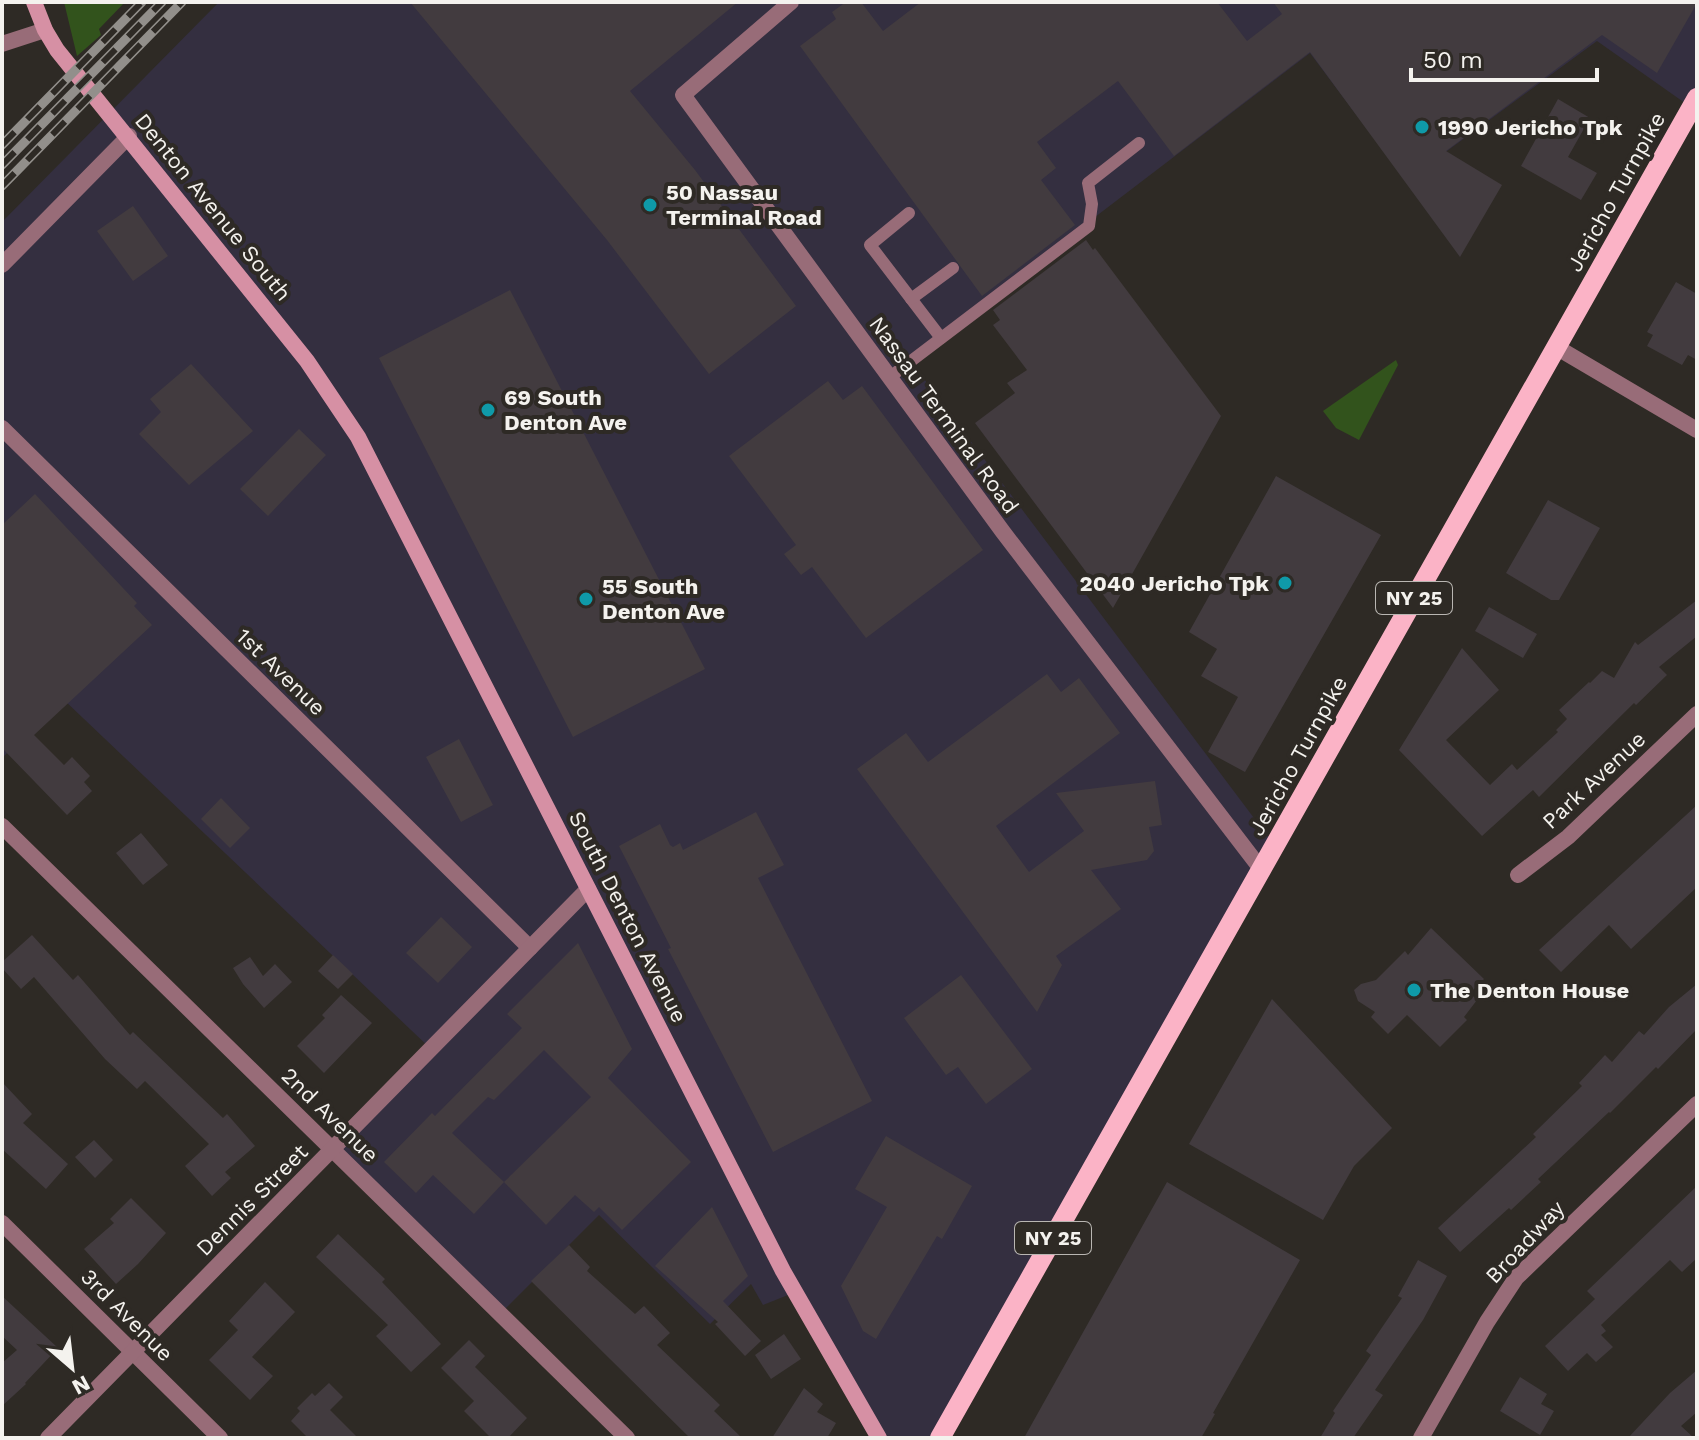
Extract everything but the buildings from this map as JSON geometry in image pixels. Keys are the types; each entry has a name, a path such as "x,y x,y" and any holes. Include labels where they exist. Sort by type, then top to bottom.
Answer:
{"main road":[{"name":"Jericho Turnpike","path":"940,1438 1697,98"}],"street":[{"name":"Denton Avenue South","path":"34,2 57,50 314,369 343,414"},
{"name":"Nassau Terminal Road","path":"791,2 683,95 1003,532 1261,869"},
{"path":"2,44 45,30"},
{"path":"2,265 129,136"},
{"path":"1556,347 1697,430"},
{"name":"South Denton Avenue","path":"343,414 358,437 500,713 783,1271 879,1438"},
{"name":"1st Avenue","path":"2,428 530,948"},
{"name":"Park Avenue","path":"1518,875 1568,837 1697,714"},
{"name":"2nd Avenue","path":"2,826 627,1438"},
{"name":"Dennis Street","path":"48,1438 588,889"},
{"name":"Broadway","path":"1421,1438 1487,1322 1516,1278 1697,1104"},
{"name":"3rd Avenue","path":"2,1223 220,1438"}],"lane":[{"path":"890,377 1089,226 1092,204 1088,183 1139,143"},
{"path":"909,213 870,245 941,338"},
{"path":"911,299 953,268"}],"shaded area":[{"path":"219,2 1697,2 1697,99 1692,108 1597,41 1406,181 1310,53 909,359 1275,846 940,1438 879,1438 793,1293 763,1305 751,1284 710,1324 599,1215 502,1312 335,1148 432,1050 63,699 2,758 2,222"}],"green space":[{"path":"64,2 125,2 99,29 101,35 77,56"},
{"path":"1396,360 1398,365 1359,440 1336,428 1323,411"}],"railway":[{"path":"2,145 142,2"},
{"path":"2,165 162,2"},
{"path":"2,186 182,2"}],"place":[{"name":"1990 Jericho Tpk","path":"1422,127"},
{"name":"50 Nassau Terminal Road","path":"650,205"},
{"name":"69 South Denton Ave","path":"488,410"},
{"name":"2040 Jericho Tpk","path":"1285,583"},
{"name":"55 South Denton Ave","path":"586,599"},
{"name":"The Denton House","path":"1414,990"}]}
